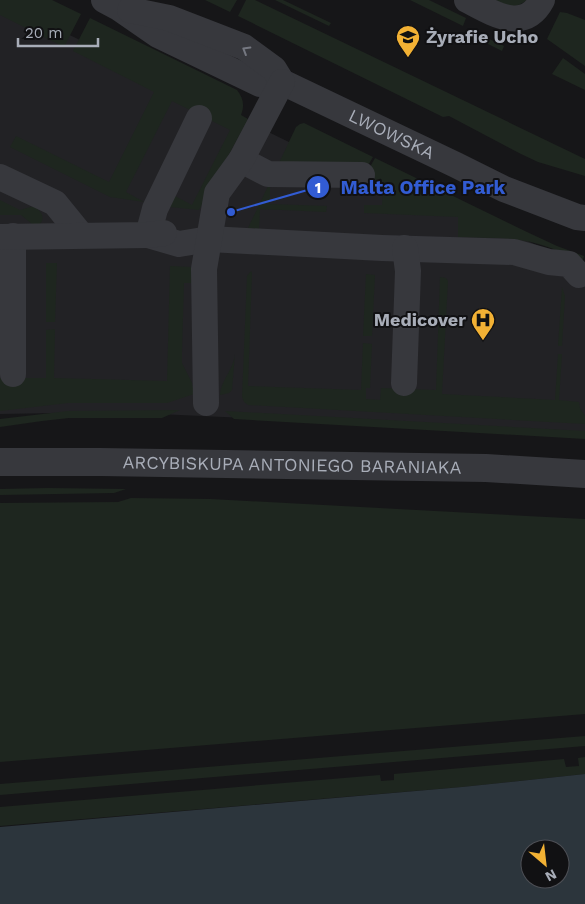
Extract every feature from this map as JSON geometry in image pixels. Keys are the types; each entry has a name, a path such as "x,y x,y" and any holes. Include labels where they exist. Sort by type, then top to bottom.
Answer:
{"street":[{"path":"467,0 499,16 514,19 528,16 538,8 542,0"},
{"name":"LWOWSKA","path":"112,4 170,18 244,48 274,69 282,82 504,189 577,217 585,218"},
{"path":"214,252 236,187 241,160 282,82"},
{"path":"148,235 155,209 198,118"},
{"path":"241,160 268,174 362,176"},
{"path":"0,177 55,203 81,235"},
{"path":"13,374 6,236 148,235 180,230 214,252 372,247 514,252 549,262 569,264 582,277"},
{"path":"404,383 408,271 405,248"},
{"name":"ARCYBISKUPA ANTONIEGO BARANIAKA","path":"0,462 486,468 585,474"}],"shaded area":[{"path":"0,0 52,0 81,14 64,47 0,15"},
{"path":"205,0 237,0 230,12"},
{"path":"246,0 255,0 585,159 585,176 538,162 449,116 443,117 238,16"},
{"path":"275,0 283,0 331,23 329,26"},
{"path":"410,0 429,0 466,18 463,26"},
{"path":"494,0 527,0 518,5 511,6"},
{"path":"0,1 293,144 367,171 555,253 585,263 585,434 115,412 0,414"},
{"path":"560,12 585,20 585,66 547,39"},
{"path":"90,18 237,90 241,96 243,105 241,115 248,119 199,210 170,207 175,196 192,205 230,130 172,101 126,192 144,202 110,197 10,147 16,136 109,182 154,92 73,51"},
{"path":"468,29 504,46 502,51 466,33"},
{"path":"563,58 585,74 585,90 552,74"},
{"path":"304,123 373,157 367,167 279,163 296,127"},
{"path":"375,158 527,232 584,256 582,262 551,248 522,240 458,237 458,217 364,213 364,205 382,205 383,189 379,188 379,180 370,179 370,167"},
{"path":"269,184 270,204 327,206 326,212 260,209 259,229 248,228"},
{"path":"0,200 20,210 34,206 42,214 42,221 40,224 32,224 21,215 0,215"},
{"path":"46,263 57,263 55,322 46,322"},
{"path":"170,266 191,267 194,283 184,283 182,363 192,383 194,394 167,403 68,403 0,411 0,378 46,378 46,330 55,329 54,378 167,381"},
{"path":"251,271 248,386 361,390 363,343 372,344 370,388 366,388 366,399 380,400 381,388 436,390 440,277 446,278 448,281 442,394 555,400 558,354 562,354 559,400 579,402 585,416 585,424 248,405 242,397 247,276"},
{"path":"366,274 375,275 372,336 363,336"},
{"path":"562,287 565,296 562,346 558,346"},
{"path":"235,354 232,390 229,393 220,395 222,385"},
{"path":"180,410 162,418 69,418 0,427 0,419 68,411"},
{"path":"225,411 585,431 585,439 234,419"},
{"path":"0,489 126,489 114,493 0,495"},
{"path":"131,498 211,499 585,519 585,714 0,762 0,503 118,502"},
{"path":"585,736 585,746 0,795 0,784"},
{"path":"585,757 585,774 462,787 0,826 0,807 380,775 381,781 394,780 394,774 564,759 566,767 579,766 578,758"},
{"path":"585,774 585,904 0,904 0,827 462,787"}],"place":[{"name":"Żyrafie Ucho","path":"408,58"},
{"name":"Malta Office Park","path":"231,212"},
{"name":"Medicover","path":"483,341"}]}
